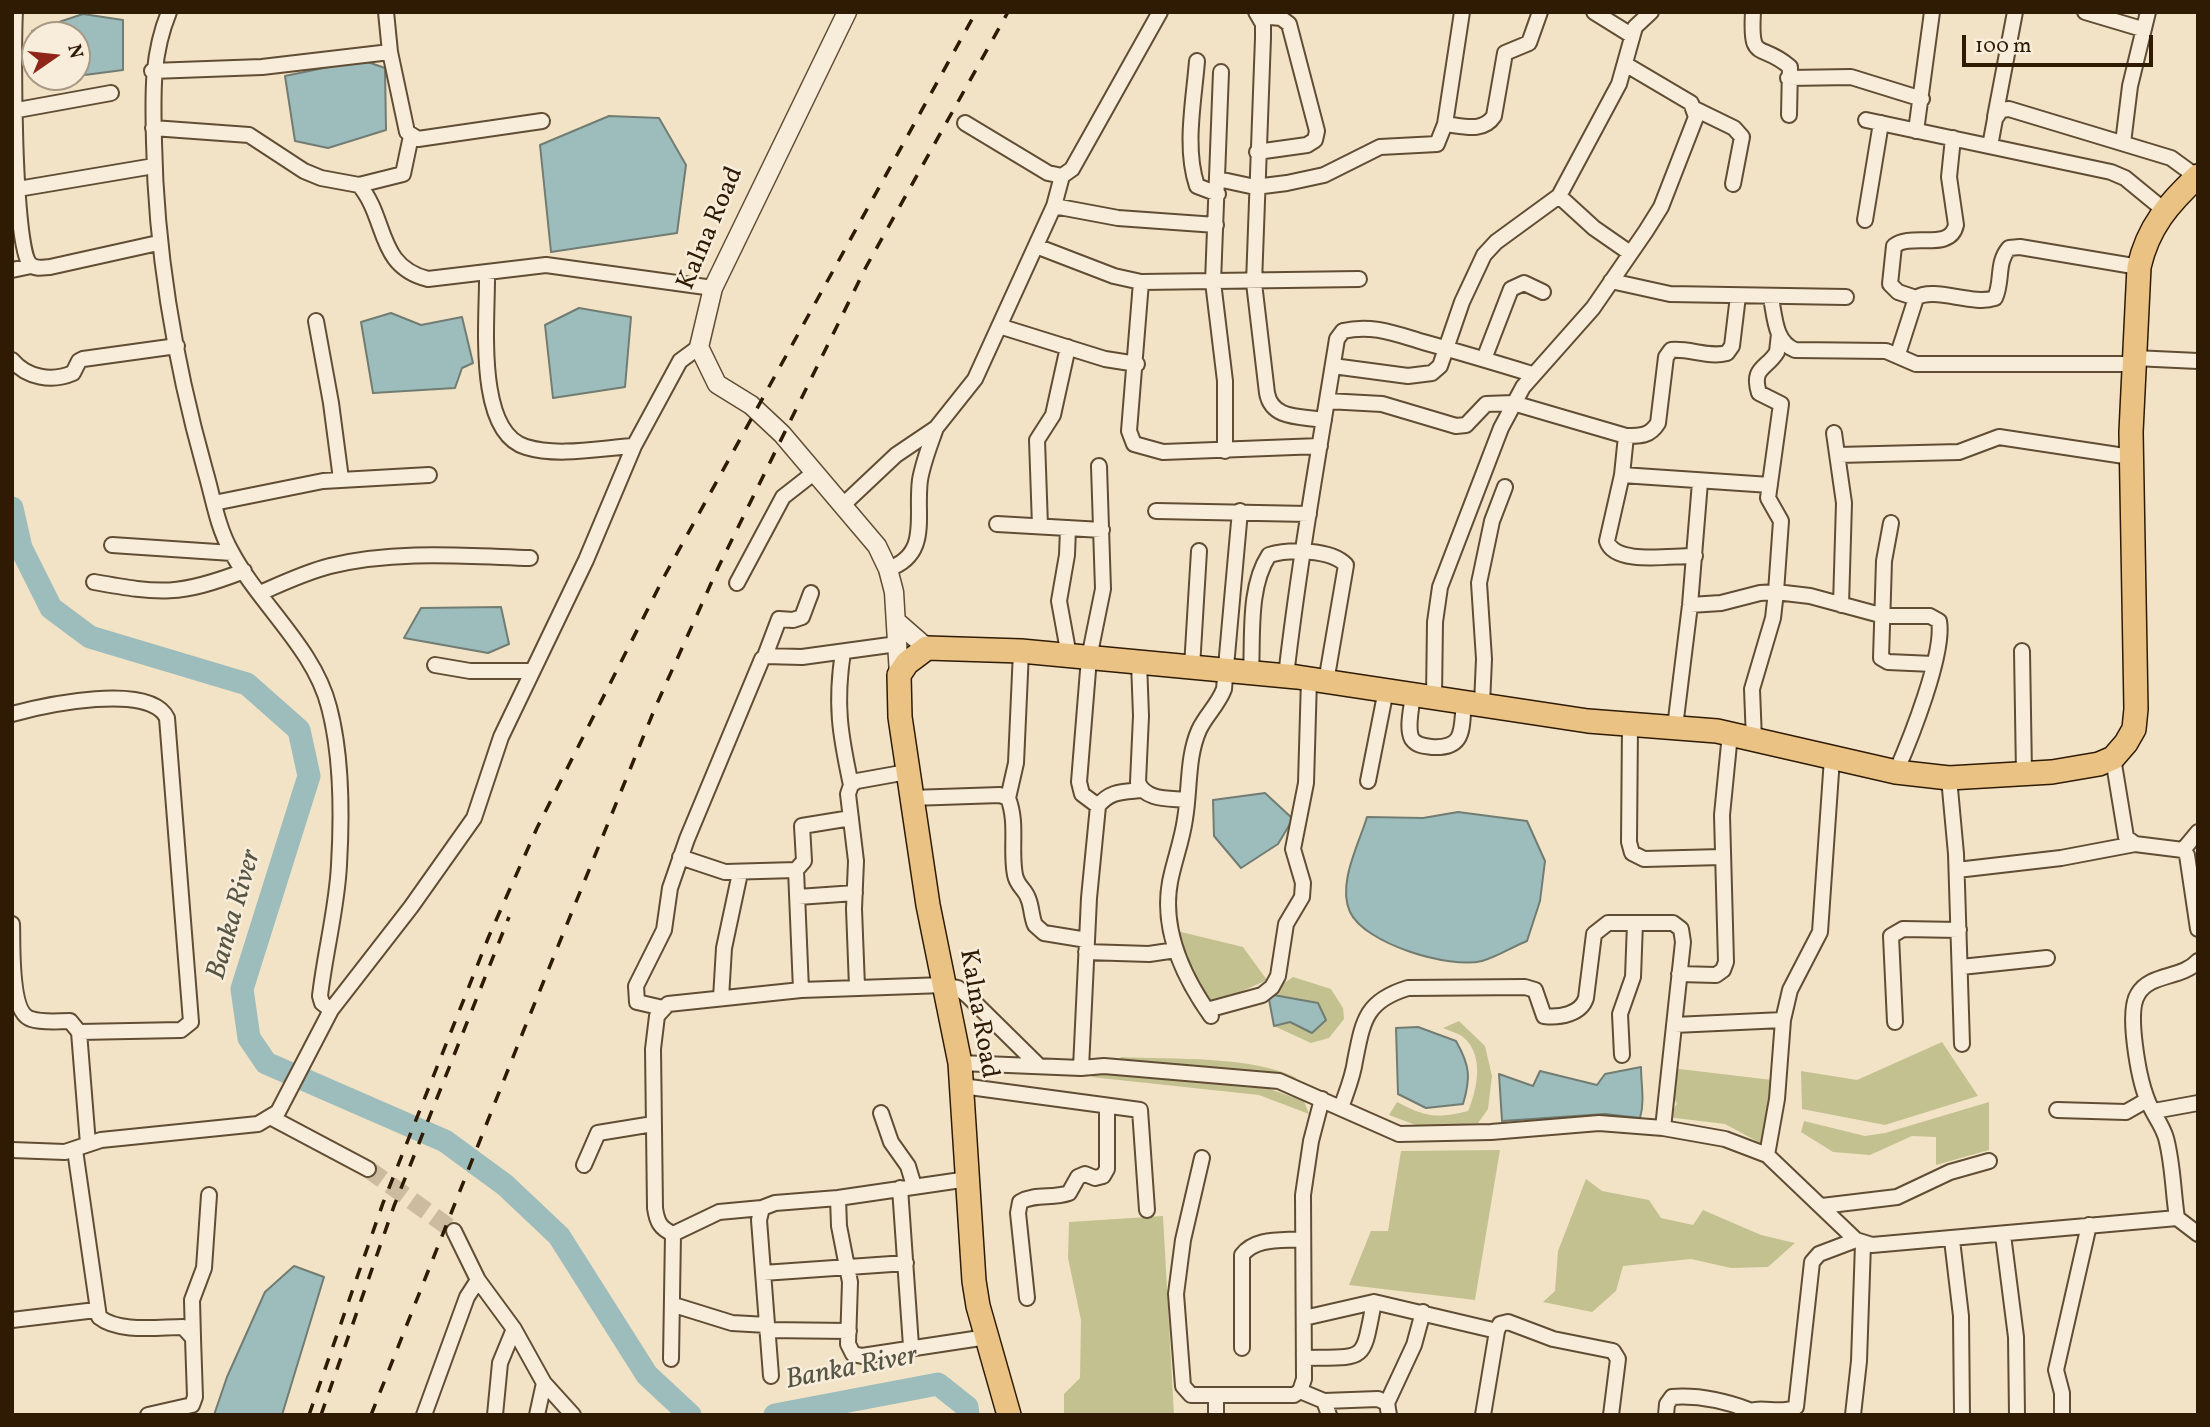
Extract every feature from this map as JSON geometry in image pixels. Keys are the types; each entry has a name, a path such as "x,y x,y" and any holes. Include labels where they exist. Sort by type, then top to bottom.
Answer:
{"main road":[{"path":"899,675 907,663 927,648 1021,651 1286,676 1630,725 1730,734 1896,772 1949,778 2080,768 2113,758 2134,729 2136,709 2131,457 2139,267 2144,246 2164,209 2197,176"},
{"name":"Kalna Road","path":"899,675 900,717 911,798 960,1063 974,1281 1009,1415"}],"street":[{"path":"15,12 15,190 24,251 31,266"},
{"path":"169,12 158,38 152,71 154,166 158,243 188,409 221,531 232,553 316,674 328,703 335,732 339,865 320,996 324,1006 331,1010"},
{"path":"386,12 390,52 407,132 411,136 418,139 542,121"},
{"name":"Kalna Road","path":"847,12 713,288 699,347 717,384 751,405 844,504 877,546 888,569 896,621 899,675"},
{"path":"844,504 896,455 936,428 975,379 1054,206 1062,176 1072,169 1160,12"},
{"path":"1218,179 1255,187 1324,175 1392,144 1437,144 1445,124 1462,12"},
{"path":"1445,124 1478,127 1488,124 1494,116 1504,53 1529,43 1540,12"},
{"path":"1594,12 1631,35"},
{"path":"1333,366 1408,376 1432,373 1440,366 1484,255 1559,196 1619,84 1634,27 1651,12"},
{"path":"1753,12 1753,44 1759,51 1788,65 1789,115"},
{"path":"1916,131 1932,12"},
{"path":"1990,146 2015,12"},
{"path":"2085,12 2143,29"},
{"path":"2123,144 2130,86 2148,12"},
{"path":"1257,152 1307,145 1315,140 1317,131 1289,24 1281,18 1258,14 1263,38 1255,187 1254,283 1269,405 1276,413 1324,420"},
{"path":"152,71 262,67 390,52"},
{"path":"1197,61 1191,144 1194,176 1197,186 1218,194"},
{"path":"1625,64 1695,109 1734,128 1742,136 1733,184"},
{"path":"1221,72 1213,282 1225,381 1225,450"},
{"path":"1788,78 1851,76 1922,99"},
{"path":"14,111 111,93"},
{"path":"1504,487 1492,521 1479,583 1484,659 1473,703 1455,744 1446,748 1421,746 1413,740 1410,729 1423,696 1440,587 1483,468 1513,403 1532,374 1593,308 1661,207 1696,117 1695,109"},
{"path":"1994,119 2001,110 2010,109 2171,158 2197,176"},
{"path":"1866,120 2111,172 2125,178 2164,209"},
{"path":"1866,220 1881,123"},
{"path":"965,124 1048,173 1062,176"},
{"path":"153,128 249,135 304,171 321,178 359,185 403,174 411,136"},
{"path":"1916,298 1898,292 1890,284 1894,246 1909,240 1947,239 1954,233 1956,225 1949,177 1953,138"},
{"path":"15,190 154,166"},
{"path":"359,185 393,258 410,274 428,279 546,265 713,288"},
{"path":"1559,196 1594,228 1630,253"},
{"path":"1054,206 1118,218 1216,225"},
{"path":"12,270 76,263 158,243"},
{"path":"1035,246 1114,276 1141,282 1254,283 1309,278 1359,279"},
{"path":"1898,354 1911,306 1916,298 1926,294 1985,302 1995,298 1999,289 2001,257 2009,248 2020,247 2139,267"},
{"path":"487,273 488,391 500,423 514,442 544,451 634,446"},
{"path":"1611,281 1652,292 1771,298 1846,297"},
{"path":"1141,282 1137,364 1129,431 1135,444 1163,452 1320,446"},
{"path":"1484,359 1511,289 1524,283 1543,292"},
{"path":"1327,401 1394,406 1456,425 1466,425 1486,404 1513,403 1626,436 1642,436 1652,432 1658,423 1666,356 1671,350 1718,356 1727,354 1731,346 1738,296"},
{"path":"1771,298 1779,334 1785,346 1795,350 1898,354 1916,364 2198,361"},
{"path":"316,321 341,479"},
{"path":"999,326 1105,359 1137,364"},
{"path":"1286,676 1337,339 1343,331 1391,331 1532,374"},
{"path":"1755,740 1752,689 1773,618 1781,521 1768,498 1781,404 1759,393 1757,385 1759,370 1777,352 1779,334"},
{"path":"12,360 22,373 29,375 66,375 73,373 83,359 177,346"},
{"path":"12,1150 82,1147 137,1135 258,1124 275,1115 331,1010 411,907 474,818 501,737 586,559 634,446 680,361 699,347"},
{"path":"1040,526 1037,440 1053,415 1068,347"},
{"path":"888,569 904,564 917,543 920,482 936,428"},
{"path":"1834,433 1845,522 1841,605"},
{"path":"1626,436 1622,475 1607,541 1610,550 1617,554 1651,557 1695,556"},
{"path":"1838,455 1959,452 1999,437 2131,457"},
{"path":"1098,806 1082,794 1079,782 1079,657 1103,589 1099,466"},
{"path":"737,583 783,497 815,472"},
{"path":"214,503 341,479 429,475"},
{"path":"1622,475 1770,485"},
{"path":"1675,727 1695,556 1700,482"},
{"path":"1156,511 1309,513"},
{"path":"1240,511 1220,701 1200,729 1193,750 1187,800 1170,883 1169,911 1176,950 1193,990 1209,1013 1262,995 1272,988 1278,976 1286,924 1301,897 1303,883 1293,849 1306,783 1318,680 1346,565 1340,558 1303,552 1278,552 1269,555 1264,563 1255,598 1251,673"},
{"path":"1891,523 1884,561 1884,616 1879,649 1881,659 1888,662 1933,664"},
{"path":"997,524 1102,530"},
{"path":"1068,528 1067,555 1059,601 1079,657"},
{"path":"113,545 232,553"},
{"path":"1192,667 1199,551"},
{"path":"260,593 302,575 363,561 458,555 530,558"},
{"path":"94,582 156,593 187,590 244,571"},
{"path":"1690,605 1721,603 1760,593 1776,592 1810,596 1884,616 1930,616 1939,621 1941,634 1933,664 1909,742 1896,772"},
{"path":"663,1008 637,1002 635,995 664,930 670,888 680,857 765,656 776,623 779,619 793,620 802,617 811,593"},
{"path":"896,621 927,648"},
{"path":"765,656 802,657 897,644"},
{"path":"1021,651 1016,763 1008,798 1013,810 1014,874 1018,886 1026,893 1030,902 1035,925 1044,933 1087,946 1138,954 1176,950"},
{"path":"843,652 838,686 838,717 851,785 848,794 856,861 857,987"},
{"path":"2022,652 2024,774"},
{"path":"1139,663 1141,716 1138,782 1141,790 1149,796 1187,800"},
{"path":"435,665 470,671 531,671"},
{"path":"1368,781 1386,690"},
{"path":"12,714 107,698 135,699 156,704 167,718 191,1022 181,1030 79,1032"},
{"path":"1630,725 1629,842 1632,852 1644,859 1722,857"},
{"path":"1679,974 1716,975 1723,970 1726,962 1722,815 1730,734"},
{"path":"1766,1155 1777,1099 1783,1020 1800,968 1820,932 1832,758"},
{"path":"2113,758 2126,837 2135,844"},
{"path":"851,785 857,781 907,772"},
{"path":"1949,778 1957,870 1962,1044"},
{"path":"1081,1068 1098,806 1105,796 1115,792 1141,790"},
{"path":"911,798 1000,795 1008,798"},
{"path":"680,857 718,871 740,873 796,870 804,861 802,826 851,818"},
{"path":"2183,850 2198,832"},
{"path":"1957,870 2061,858 2135,844 2183,850"},
{"path":"2183,850 2190,867 2198,929"},
{"path":"796,870 801,990"},
{"path":"721,998 724,948 740,873"},
{"path":"798,897 855,893"},
{"path":"1341,1108 1355,1064 1362,1023 1368,1011 1394,992 1408,988 1525,987 1535,990 1545,1016 1577,1011 1584,1007 1586,998 1594,934 1608,923 1673,923 1681,929 1683,942 1663,1128"},
{"path":"1622,1055 1620,1014 1633,977 1634,923"},
{"path":"12,924 19,1020 70,1021 79,1032 82,1147 96,1310 106,1323 183,1327 189,1331 192,1339"},
{"path":"1895,1021 1891,936 1895,931 1903,929 1959,930"},
{"path":"1961,967 2047,958"},
{"path":"2177,1218 2166,1139 2150,1106 2140,1075 2133,1012 2137,994 2148,983 2188,970 2198,961"},
{"path":"673,1234 662,1229 657,1222 653,1124 653,1049 657,1016 663,1008 672,1003 801,990 944,985 958,988 968,996 1037,1064"},
{"path":"1674,1025 1783,1020"},
{"path":"960,1063 1037,1064 1081,1068 1104,1066 1279,1081 1399,1134 1491,1132 1599,1123 1663,1128 1725,1139 1766,1155 1860,1242 1859,1361 1853,1415"},
{"path":"962,1086 1135,1108 1142,1114 1147,1210"},
{"path":"1202,1158 1183,1240 1176,1294 1183,1386 1191,1395 1287,1397 1300,1391 1304,1379 1303,1195 1311,1141 1322,1099"},
{"path":"2057,1110 2116,1113 2150,1106 2198,1103"},
{"path":"1027,1298 1018,1213 1020,1202 1031,1196 1059,1197 1069,1194 1078,1177 1085,1174 1095,1178 1103,1176 1107,1169 1107,1106"},
{"path":"881,1113 891,1142 908,1166 906,1263 912,1346"},
{"path":"275,1115 368,1169"},
{"path":"584,1165 598,1133 653,1124"},
{"path":"1822,1206 1897,1197 1950,1172 1989,1161"},
{"path":"673,1234 719,1212 968,1179"},
{"path":"148,1415 193,1410 195,1397 192,1300 204,1268 209,1195"},
{"path":"838,1198 839,1226 849,1269 848,1344 853,1354 862,1356 912,1346 987,1337"},
{"path":"762,1208 758,1220 771,1376"},
{"path":"1666,1415 1667,1404 1672,1397 1680,1396 1716,1400 1746,1412 1787,1411 1796,1407 1812,1262 1819,1254 1860,1242 1895,1245 2177,1218 2198,1234"},
{"path":"2062,1415 2062,1394 2056,1370 2089,1225"},
{"path":"454,1231 478,1280 514,1329 544,1383 573,1415"},
{"path":"671,1359 674,1305 673,1234"},
{"path":"2003,1235 2016,1337 2017,1415"},
{"path":"1242,1348 1242,1255 1249,1245 1257,1242 1303,1239"},
{"path":"1952,1240 1961,1316 1962,1415"},
{"path":"762,1273 906,1263"},
{"path":"424,1415 467,1297 478,1280"},
{"path":"1304,1318 1374,1302 1497,1331"},
{"path":"1304,1358 1348,1357 1363,1351 1368,1342 1374,1302"},
{"path":"674,1305 732,1324 849,1331"},
{"path":"12,1320 96,1310"},
{"path":"1300,1391 1326,1408 1378,1399 1388,1409 1423,1312"},
{"path":"1483,1415 1497,1331 1500,1325 1508,1322 1518,1323 1553,1339 1613,1350 1618,1359 1611,1415"},
{"path":"495,1415 499,1363 514,1329"},
{"path":"537,1415 544,1383"},
{"path":"1216,1395 1216,1415"}],"shaded area":[{"path":"1177,931 1243,947 1267,980 1211,1005 1185,964"},
{"path":"1293,977 1331,989 1343,1008 1344,1019 1329,1038 1311,1043 1274,1026 1290,1022 1318,1003 1268,994"},
{"path":"1459,1021 1485,1046 1492,1076 1488,1109 1478,1123 1421,1127 1389,1115 1397,1102 1431,1115 1468,1111 1476,1083 1477,1063 1474,1053 1463,1037 1443,1028"},
{"path":"1942,1042 1978,1096 1885,1125 1802,1109 1801,1071 1857,1080"},
{"path":"1121,1057 1234,1062 1257,1065 1297,1078 1119,1061"},
{"path":"1671,1068 1772,1080 1770,1116 1764,1145 1725,1124 1667,1117 1677,1104 1669,1088"},
{"path":"1098,1074 1267,1088 1304,1101 1309,1114 1259,1095 1091,1077"},
{"path":"1989,1102 1989,1150 1936,1165 1936,1137 1912,1136 1870,1155 1833,1152 1801,1132 1804,1121 1865,1136 1885,1133"},
{"path":"1500,1150 1475,1300 1349,1285 1371,1231 1388,1231 1401,1151"},
{"path":"1586,1179 1602,1191 1649,1200 1661,1218 1693,1225 1703,1210 1761,1235 1795,1243 1768,1267 1731,1268 1691,1259 1623,1266 1616,1291 1592,1312 1543,1302 1555,1291 1558,1251"},
{"path":"1163,1216 1174,1415 1064,1415 1064,1394 1080,1378 1081,1320 1068,1258 1069,1222"}],"water":[{"path":"83,14 123,20 123,70 91,74 91,21 62,21"},
{"path":"362,60 385,68 386,130 328,148 295,141 285,76"},
{"path":"609,116 659,118 686,165 677,233 551,252 540,145"},
{"path":"579,308 631,317 625,387 553,398 545,325"},
{"path":"391,313 421,325 462,317 473,363 462,368 455,388 373,393 361,322"},
{"path":"501,607 509,644 488,653 404,638 421,608"},
{"path":"1265,793 1293,819 1278,844 1241,868 1214,836 1213,800"},
{"path":"1458,812 1527,821 1545,861 1540,901 1527,941 1493,957 1467,963 1409,951 1372,934 1359,924 1350,912 1346,889 1367,817 1423,818"},
{"path":"1268,994 1318,1003 1326,1020 1312,1033 1290,1022 1274,1026"},
{"path":"1418,1027 1456,1041 1468,1072 1463,1104 1426,1108 1398,1094 1396,1028"},
{"path":"1641,1067 1643,1099 1640,1118 1605,1114 1502,1121 1499,1074 1533,1086 1540,1071 1597,1085 1605,1074"},
{"path":"294,1266 324,1277 282,1415 214,1415 227,1377 265,1292"}],"waterway":[{"name":"Banka River","path":"12,508 21,548 51,608 90,637 247,684 299,730 309,776 242,989 249,1038 266,1063 445,1141 505,1185 559,1236 647,1375 690,1415"},
{"name":"Banka River","path":"775,1415 938,1384 967,1407 968,1415"}],"tunnel":[{"path":"368,1169 454,1231"}],"railway":[{"path":"309,1415 383,1203 489,936 537,828 665,575 976,12"},
{"path":"371,1415 655,708 718,568 866,267 1008,12"},
{"path":"321,1415 394,1206 509,917"}]}
